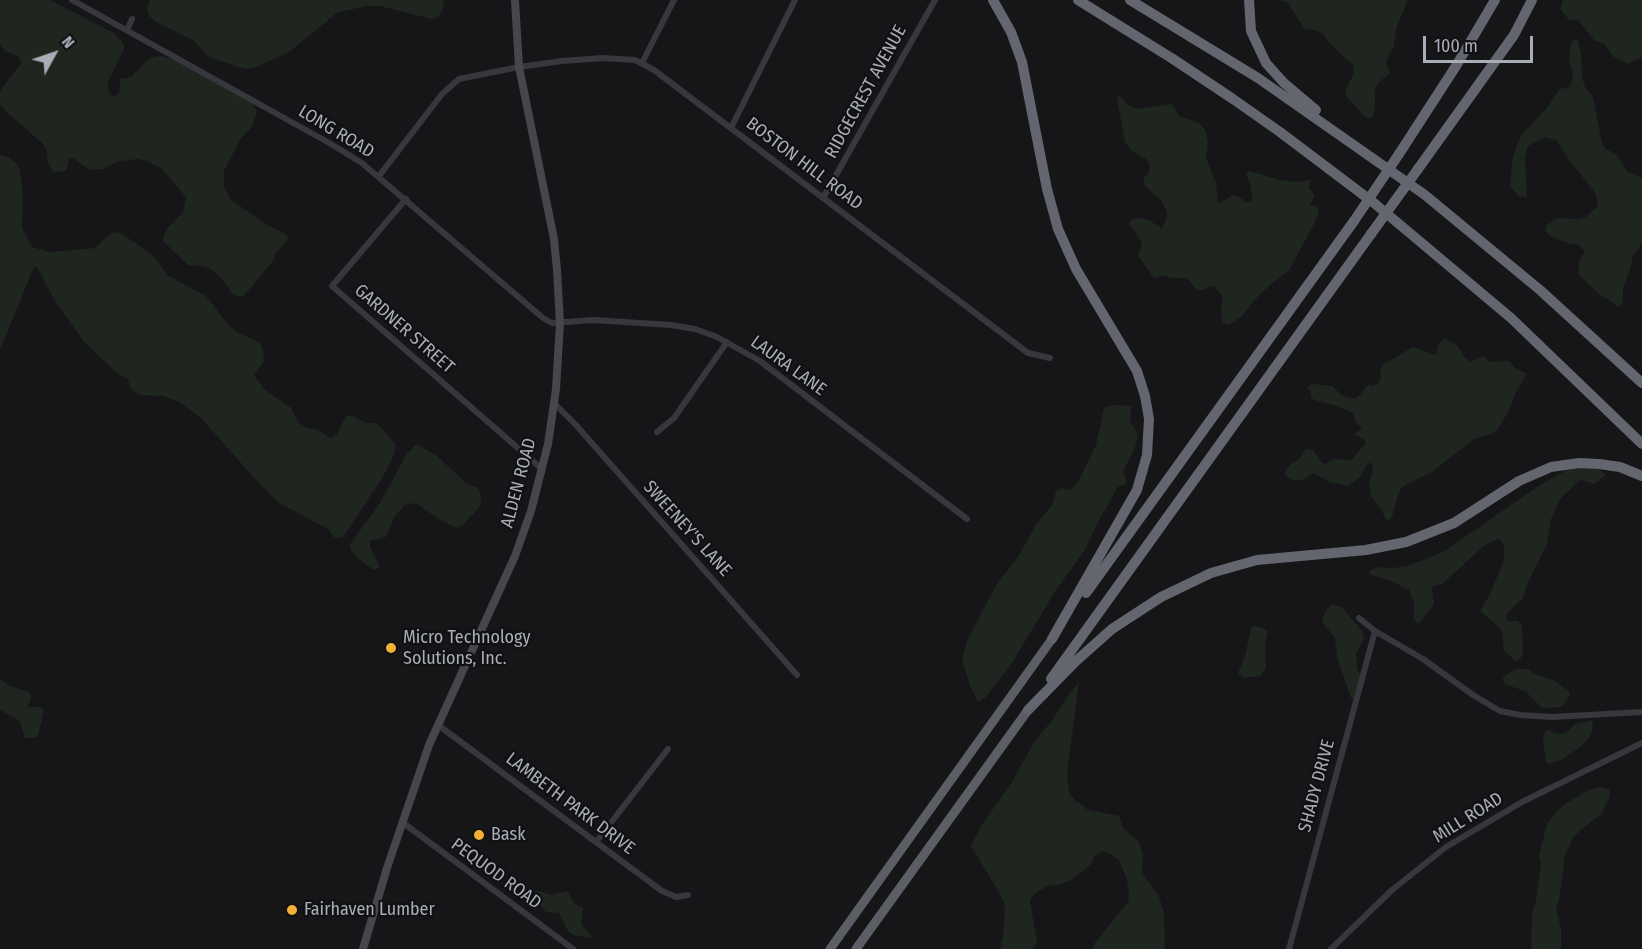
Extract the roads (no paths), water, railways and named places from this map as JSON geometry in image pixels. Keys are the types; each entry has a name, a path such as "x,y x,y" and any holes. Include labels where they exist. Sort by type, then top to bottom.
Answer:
{"highway":[{"path":"993,0 1011,32 1022,62 1048,196 1058,229 1076,269 1137,371 1149,419 1147,455 1137,490 1052,639"},
{"path":"1078,0 1135,34 1280,132 1374,203 1511,318 1642,444"},
{"path":"1130,0 1257,78 1371,156 1443,209 1499,255 1642,382"},
{"path":"1250,0 1251,31 1266,63 1293,91 1371,156"},
{"path":"830,949 1354,221 1400,154 1495,0"},
{"path":"856,949 1514,35 1532,0"},
{"path":"1028,711 1076,661 1112,629 1161,597 1211,573 1257,560 1366,550 1406,542 1454,523 1526,477 1559,465 1579,463 1610,465 1642,476"}],"main road":[{"name":"ALDEN ROAD","path":"363,949 402,822 438,725 515,556 531,511 548,444 554,403 560,323 554,239 519,67 514,0"}],"street":[{"name":"LONG ROAD","path":"72,0 331,144 380,176 543,318 552,323 560,323"},
{"path":"642,63 674,0"},
{"path":"731,128 795,0"},
{"name":"RIDGECREST AVENUE","path":"823,198 935,0"},
{"path":"127,30 132,19"},
{"name":"BOSTON HILL ROAD","path":"380,176 442,94 453,83 466,76 593,58 628,59 654,70 1028,353 1050,358"},
{"name":"GARDNER STREET","path":"406,199 332,286 542,469"},
{"name":"LAURA LANE","path":"560,323 593,320 671,325 695,329 727,342 760,361 967,519"},
{"path":"657,432 674,418 727,342"},
{"name":"SWEENEY'S LANE","path":"554,403 797,675"},
{"path":"1359,618 1375,631 1423,659 1473,695 1500,711 1526,716 1552,717 1642,712"},
{"name":"SHADY DRIVE","path":"1289,949 1375,631"},
{"name":"LAMBETH PARK DRIVE","path":"438,725 667,894 676,897 688,895"},
{"name":"MILL ROAD","path":"1331,949 1397,885 1460,838 1539,793 1642,743"},
{"path":"596,842 668,749"},
{"name":"PEQUOD ROAD","path":"402,822 573,949"}],"place":[{"name":"Micro Technology Solutions, Inc.","path":"391,648"},
{"name":"Bask","path":"479,835"},
{"name":"Fairhaven Lumber","path":"292,910"}]}
